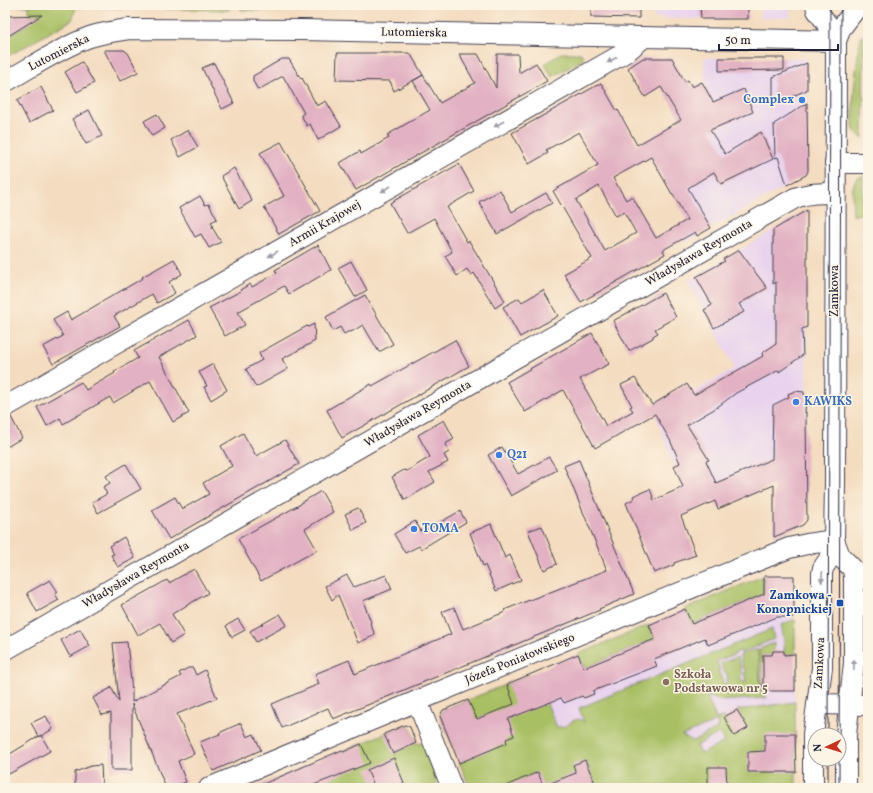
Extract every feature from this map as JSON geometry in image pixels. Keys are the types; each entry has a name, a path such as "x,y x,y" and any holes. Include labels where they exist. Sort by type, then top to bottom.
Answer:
{"street":[{"name":"Zamkowa","path":"816,5 817,10 830,28 836,41"},
{"name":"Zamkowa","path":"813,788 813,734 822,668 822,574 823,568 829,560 834,540 836,41 841,28 854,11 855,5"},
{"name":"Lutomierska","path":"5,82 54,53 87,38 103,33 129,29 302,30 836,41"},
{"name":"Armii Krajowej","path":"5,407 619,56 636,45 644,37"},
{"path":"835,163 868,162"},
{"name":"Władysława Reymonta","path":"5,650 795,198 812,194 835,193"},
{"name":"Zamkowa","path":"834,540 840,556 852,568 854,574 854,668 859,704 846,734 846,788"},
{"name":"Józefa Poniatowskiego","path":"209,788 774,554 807,544 834,540"},
{"path":"417,701 452,788"},
{"path":"817,704 859,704"}],"shaded area":[{"path":"654,5 701,5 701,19 654,18"},
{"path":"761,5 790,5 790,18 760,18"},
{"path":"704,58 803,58 807,62 808,171 806,175 684,243 675,227 687,220 646,149 696,122 700,100 707,88"},
{"path":"800,214 805,215 807,218 806,478 687,496 674,466 655,414 735,368 688,281"},
{"name":"Szkoła Podstawowa nr 5","path":"763,576 794,576 795,702 701,754 708,788 583,788 534,673"}],"green space":[{"path":"5,5 229,5 229,10 76,7 72,20 10,55 5,47 5,38 29,23 29,6"},
{"path":"241,5 283,5 283,11 241,10"},
{"path":"861,36 864,36 863,138 858,135 853,128 854,85"},
{"path":"561,53 581,53 584,59 552,77 545,64"},
{"path":"863,175 863,211 860,214 853,216 853,185 857,178"},
{"path":"763,576 764,594 692,624 685,609"},
{"path":"795,620 795,654 784,655 784,639 781,625"},
{"path":"649,625 655,639 584,668 578,654"},
{"path":"772,629 774,639 717,661 720,670 718,670 724,684 727,683 726,679 728,678 726,673 724,673 721,663 738,657 742,675 740,676 742,682 746,682 744,673 746,673 745,668 743,668 740,655 758,649 760,688 766,698 721,701 707,696 717,721 682,736 694,741 717,729 718,718 724,717 731,730 744,722 737,710 795,702 796,788 597,788 585,760 583,788 470,788 440,716 443,710 534,673 557,727 565,726 576,719 584,722 579,708","holes":["719,733 724,742 701,754 696,746"]},
{"path":"774,643 774,655 763,655 763,690 766,691 765,693 763,692 761,687 759,649"},
{"path":"405,725 410,727 416,743 422,744 427,752 438,788 254,788"}],"building":[{"path":"591,5 639,5 639,18 591,17"},
{"path":"700,5 748,5 748,19 701,19"},
{"path":"42,15 5,38 5,16"},
{"path":"104,50 124,50 128,53 138,72 120,81"},
{"path":"337,53 410,53 423,75 394,91 390,81 336,80"},
{"path":"459,54 478,54 496,88 497,54 518,54 519,73 536,63 547,81 356,190 340,163 360,151 361,154 389,138 387,135 430,110 413,81 423,75 440,103 475,83"},
{"path":"643,58 672,58 685,82 688,80 692,87 702,82 713,102 744,89 753,112 710,130 725,154 761,132 773,159 721,184 714,172 688,188 711,228 697,236 695,232 663,250 665,254 581,302 564,274 592,258 553,191 598,165 579,132 546,150 548,153 529,164 512,133 601,83 637,145 681,120 661,87 645,97 628,68","holes":["651,157 687,220 656,238 632,196 626,200 613,178","599,186 616,216 624,212 636,233 605,251 576,200"]},
{"path":"719,58 784,58 784,70 719,71"},
{"path":"282,59 289,59 301,79 302,78 317,106 326,101 341,126 318,140 310,124 307,126 301,115 304,113 283,76 258,90 253,81 253,76"},
{"path":"82,62 94,83 77,92 65,72"},
{"path":"214,63 234,103 222,109 202,68"},
{"path":"807,63 807,90 773,104 773,77"},
{"path":"41,87 53,110 29,123 17,100"},
{"path":"807,103 808,171 806,175 787,185 778,157 775,158 774,124"},
{"path":"89,110 102,136 86,144 72,119"},
{"path":"157,114 165,128 152,136 144,121"},
{"path":"188,130 198,147 180,157 171,140"},
{"path":"281,142 320,211 279,234 264,207 284,196 260,153"},
{"path":"459,164 474,191 447,207 467,242 469,241 505,301 495,308 474,273 471,275 467,269 457,276 445,256 452,252 434,218 407,233 390,203"},
{"path":"234,168 252,201 239,209 221,176"},
{"path":"500,190 512,212 546,193 552,203 497,234 479,202"},
{"path":"200,196 205,205 209,204 217,219 211,222 212,227 221,242 209,248 201,234 195,237 179,208"},
{"path":"807,210 807,327 802,329 803,355 779,372 779,370 736,393 716,408 687,425 709,460 706,461 716,483 772,459 773,405 789,397 788,394 795,391 804,392 804,395 806,395 807,520 803,525 774,537 774,485 718,509 715,501 681,516 696,555 674,563 674,565 654,573 626,503 634,499 633,496 650,489 654,500 683,487 674,466 680,463 670,440 655,414 595,448 563,390 525,412 507,382 592,333 609,364 580,379 606,426 633,411 621,385 635,378 652,405 687,384 694,395 763,356 762,353 776,344 776,282 773,284 773,230"},
{"path":"318,245 331,270 289,294 284,286 238,312 245,325 225,336 209,308 241,291 240,290 250,284 252,287 277,273 275,270"},
{"path":"739,250 767,288 739,304 744,312 714,328 704,310 712,305 696,277 725,261 723,259"},
{"path":"174,259 182,274 169,282 175,293 157,303 152,294 114,316 120,326 53,364 43,347 63,336 53,320 67,312 71,320"},
{"path":"351,261 367,290 355,297 338,268"},
{"path":"543,290 558,316 520,337 503,307 519,298 522,302"},
{"path":"663,293 676,317 655,329 658,333 653,336 653,338 629,351 613,321"},
{"path":"365,295 393,344 379,352 363,325 344,334 340,327 333,331 326,317"},
{"path":"189,320 197,335 159,357 189,413 173,422 150,381 113,403 110,397 63,424 60,418 47,426 37,407 81,382 86,390 138,358 134,351"},
{"path":"314,324 315,341 282,359 288,369 256,387 246,369 262,360 259,353 307,326 308,327"},
{"path":"455,340 469,366 342,438 327,410 371,384 372,386"},
{"path":"213,364 227,390 211,400 204,387 207,386 199,372"},
{"path":"11,417 22,438 5,448 5,418"},
{"path":"444,420 454,439 445,444 449,452 444,455 448,462 429,472 435,482 405,500 392,477 404,470 407,471 430,457 418,435"},
{"path":"243,433 256,456 285,440 299,464 169,539 152,510 175,497 182,509 209,494 203,483 232,466 221,446"},
{"path":"502,447 518,474 549,457 557,470 511,496 488,455"},
{"path":"579,460 634,594 599,609 600,610 333,719 328,708 282,728 272,704 319,684 315,674 349,660 355,674 451,634 442,612 454,607 463,629 505,612 504,610 607,570 564,466"},
{"path":"126,464 141,489 98,513 92,502 107,494 103,487 110,483 106,476"},
{"path":"321,491 333,512 305,529 317,550 261,581 238,539 301,504"},
{"path":"358,508 366,523 353,530 345,514"},
{"path":"460,511 466,522 421,549 419,546 405,553 394,534 415,521 422,533"},
{"path":"491,524 505,558 510,555 521,580 496,591 485,565 483,566 470,533"},
{"path":"542,526 557,564 544,570 528,531"},
{"path":"124,537 135,558 118,567 111,555 114,554 109,546"},
{"path":"194,569 208,593 172,614 184,635 171,643 160,623 138,635 122,605 167,580 169,583"},
{"path":"347,575 354,587 386,575 392,589 363,601 375,635 358,643 338,595 332,600 325,586"},
{"path":"764,576 794,576 794,617 777,617 708,645 705,638 654,659 657,666 593,691 594,694 584,698 582,696 564,703 561,698 508,719 514,736 506,739 507,743 459,763 440,716 443,710 468,700 477,719 514,704 507,684 578,654 584,668 655,639 649,625 685,609 692,624 764,594"},
{"path":"50,580 58,592 55,594 59,600 37,612 27,593"},
{"path":"280,614 287,625 256,642 250,631"},
{"path":"238,619 245,630 232,637 226,626"},
{"path":"80,629 90,646 70,657 61,640"},
{"path":"127,642 132,702 181,676 179,673 188,668 193,668 196,675 205,670 217,698 177,714 194,754 178,761 186,782 170,788 166,788 132,704 132,770 111,770 111,713 102,715 93,698 111,687 119,702 113,643"},
{"path":"773,651 784,651 784,655 795,654 795,691 763,691 763,655 772,655"},
{"path":"737,710 748,728 734,736 724,717"},
{"path":"46,716 53,729 39,737 31,723"},
{"path":"241,723 247,737 254,734 261,750 213,771 200,742"},
{"path":"405,725 410,727 416,743 393,754 384,734"},
{"path":"765,734 795,734 796,772 748,772 748,752 765,751"},
{"path":"41,735 50,751 9,774 5,764 5,757"},
{"path":"361,744 370,763 306,788 254,788 342,750 343,752"},
{"path":"394,758 404,783 392,788 375,788 367,770"},
{"path":"585,760 597,788 501,788 538,772 543,786 576,773 573,765"},
{"path":"101,765 102,786 93,786 94,788 75,788 75,772 91,766"},
{"path":"708,767 726,767 727,788 708,788"}],"tram line":[{"path":"828,727 830,5"},
{"path":"839,788 841,5"},
{"path":"828,767 828,788"}],"place":[{"name":"Complex","path":"802,100"},
{"name":"KAWIKS","path":"796,402"},
{"name":"Q21","path":"499,455"},
{"name":"TOMA","path":"414,529"},
{"name":"Zamkowa - Konopnickiej","path":"840,603"},
{"name":"Szkoła Podstawowa nr 5","path":"666,682"}]}
